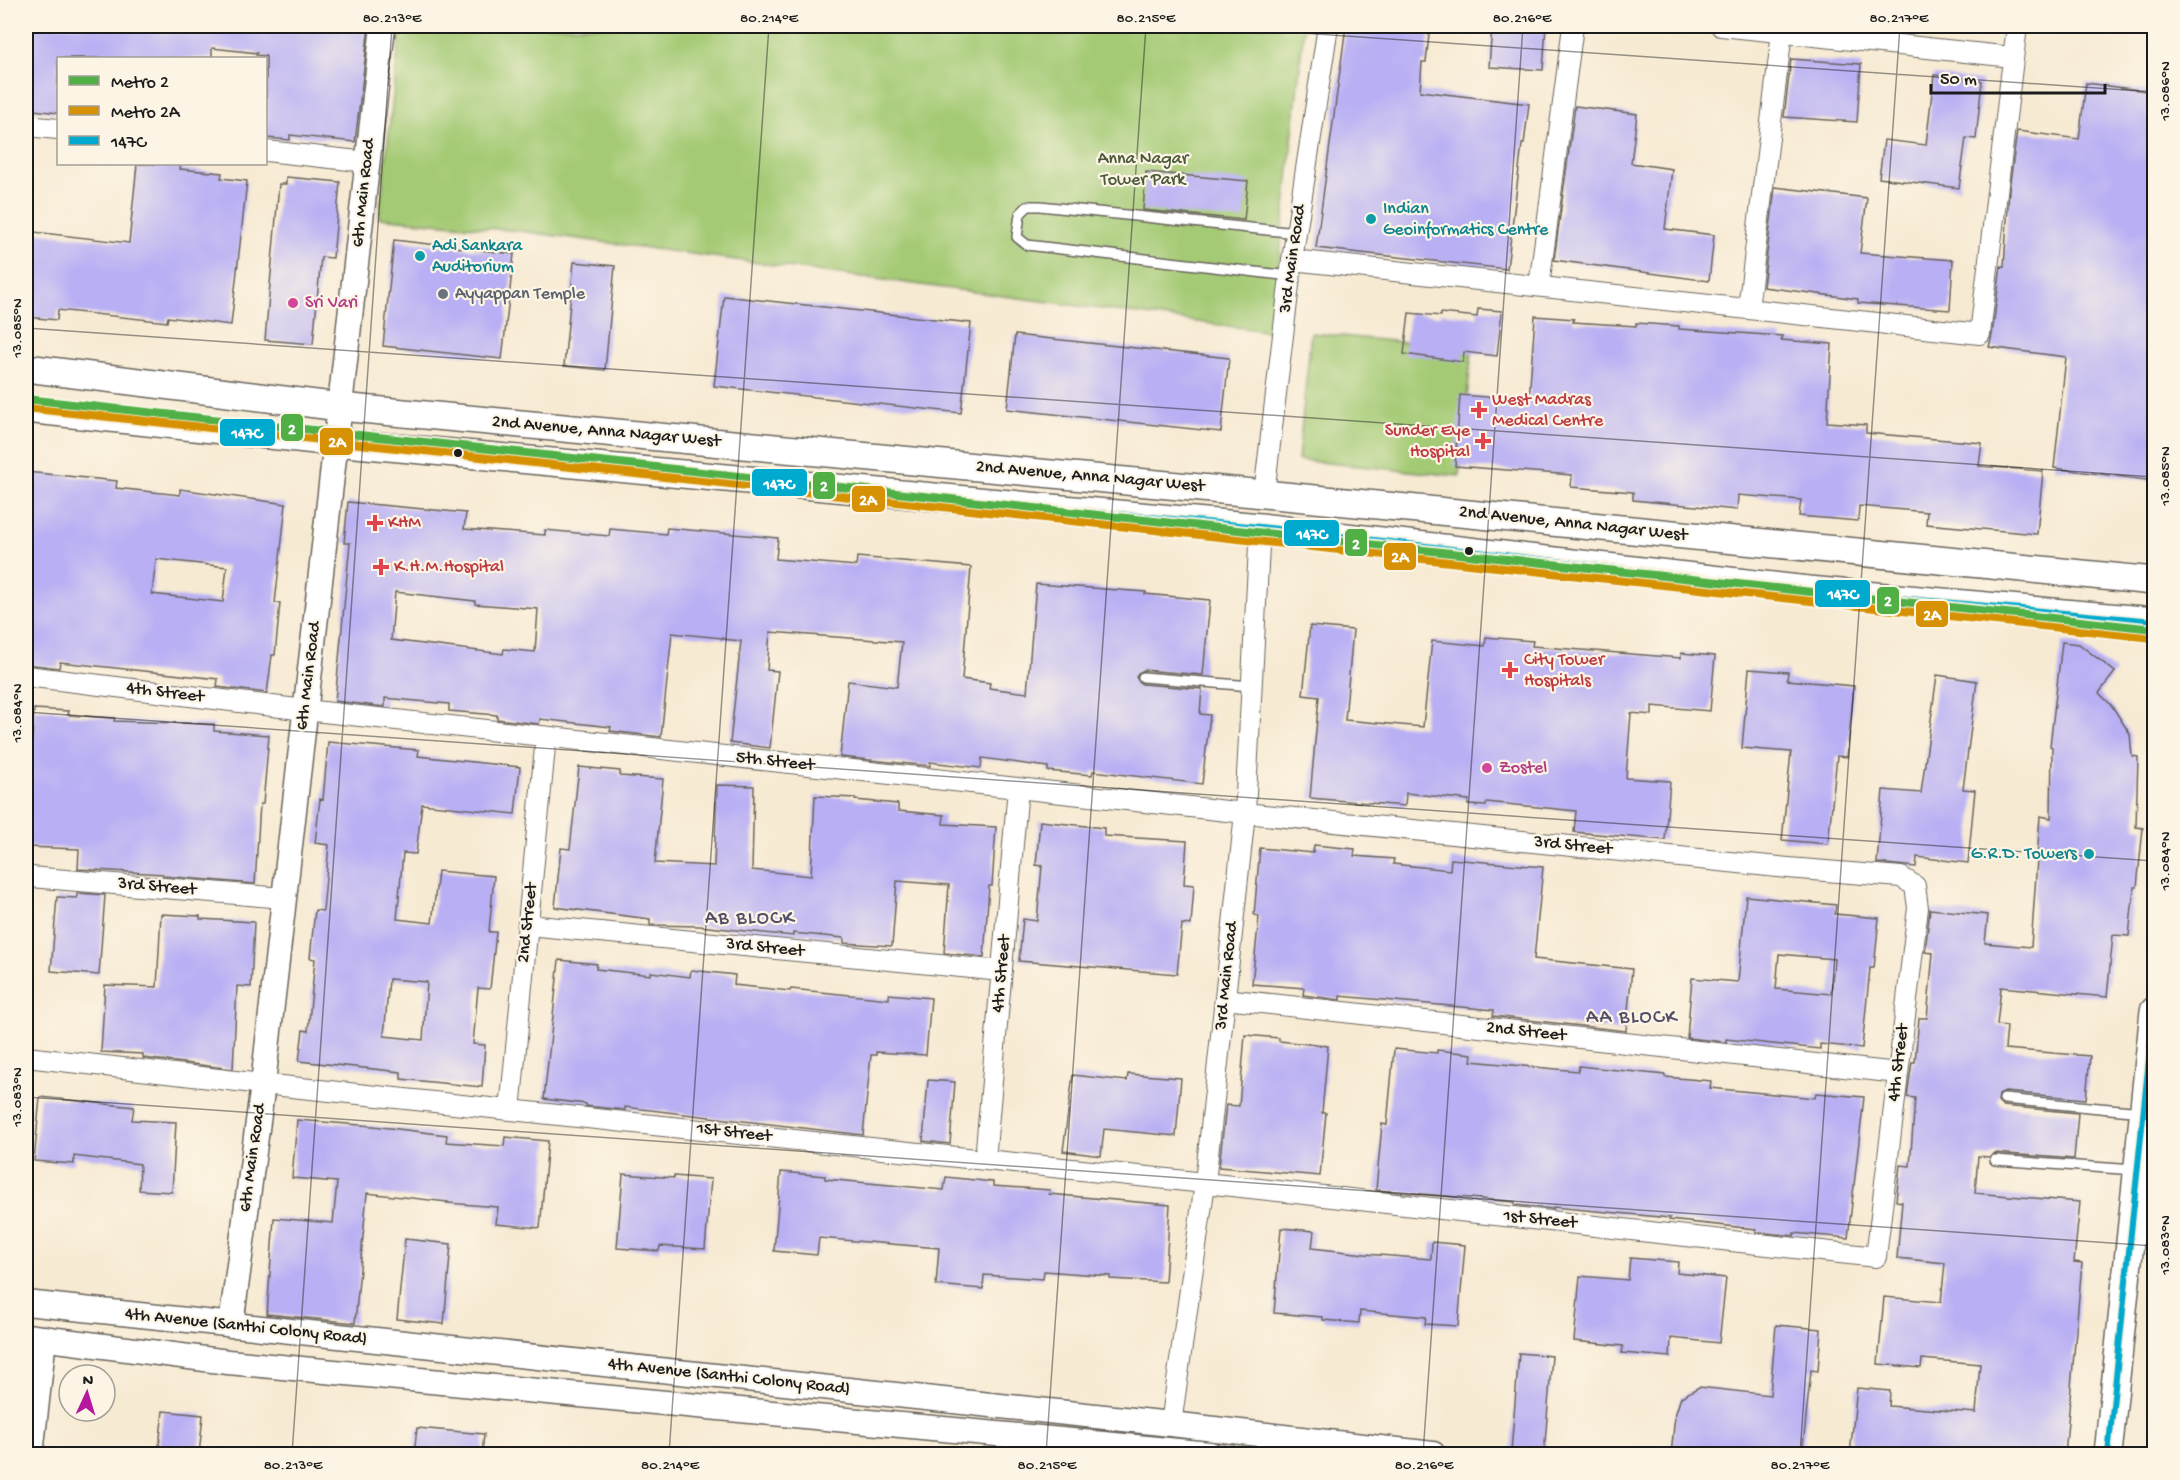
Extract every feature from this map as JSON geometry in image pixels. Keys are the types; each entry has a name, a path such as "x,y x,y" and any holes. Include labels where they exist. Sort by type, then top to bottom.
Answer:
{"main road":[{"name":"2nd Avenue, Anna Nagar West","path":"26,368 340,406 2154,581"},
{"name":"2nd Avenue, Anna Nagar West","path":"26,409 334,442 1260,527 1808,590 2154,621"},
{"path":"2108,1455 2154,1011"}],"street":[{"name":"6th Main Road","path":"231,1325 263,1084 334,442 383,26"},
{"name":"3rd Main Road","path":"1264,494 1291,268 1328,26"},
{"path":"1539,286 1573,26"},
{"path":"1721,26 2012,57"},
{"path":"1291,268 1539,286 1980,334 2017,26"},
{"path":"1748,309 1782,32"},
{"path":"26,126 57,129"},
{"path":"267,151 368,162"},
{"name":"3rd Main Road","path":"1171,1424 1204,1183 1245,813 1260,527"},
{"name":"4th Street","path":"26,676 305,710"},
{"name":"5th Street","path":"305,710 1245,813"},
{"name":"2nd Street","path":"510,1110 546,737"},
{"name":"4th Street","path":"985,1160 1018,788"},
{"name":"3rd Street","path":"1245,813 1788,868 1901,877"},
{"name":"3rd Street","path":"30,877 284,897"},
{"name":"4th Street","path":"1876,1257 1918,908 1916,886 1901,877"},
{"name":"3rd Street","path":"528,925 1002,971"},
{"name":"2nd Street","path":"1225,999 1898,1073"},
{"path":"26,1057 263,1084"},
{"name":"1St Street","path":"263,1084 1204,1183"},
{"name":"1st Street","path":"1204,1183 1876,1257"},
{"name":"4th Avenue (Santhi Colony Road)","path":"26,1303 1171,1424 1433,1455"},
{"path":"31,1455 35,1337"},
{"name":"4th Avenue (Santhi Colony Road)","path":"35,1337 228,1362 1210,1455"},
{"path":"1168,1452 1171,1424"}],"lane":[{"path":"1291,268 1027,245 1017,237 1020,214 1028,206 1040,206 1297,233"},
{"path":"1143,677 1251,686"},
{"path":"2004,1099 2144,1112"},
{"path":"1995,1160 2138,1170"}],"green space":[{"name":"Anna Nagar Tower Park","path":"401,26 1304,26 1272,332 520,231 379,218"},
{"path":"1311,333 1472,349 1459,476 1298,460"}],"building":[{"path":"26,26 369,26 355,142 290,135 290,140 267,138 267,57 256,55 257,53 212,48 212,57 57,57 57,113 26,109"},
{"path":"1346,26 1430,26 1426,62 1422,62 1420,91 1529,104 1507,269 1316,248"},
{"path":"1492,26 1546,26 1543,70 1489,67"},
{"path":"1791,59 1861,64 1857,122 1784,117"},
{"path":"1934,75 1982,81 1976,139 1966,138 1959,188 1879,178 1884,140 1926,145"},
{"path":"2086,83 2154,92 2154,481 2054,468 2066,357 1989,347 2001,266 2004,267 2009,190 2017,131 2079,139"},
{"path":"1575,106 1637,114 1631,163 1672,169 1665,229 1714,235 1709,281 1554,260"},
{"path":"137,165 181,165 180,169 222,173 221,178 247,181 231,325 168,317 167,322 58,310 57,320 26,317 26,231 129,243"},
{"path":"1146,172 1248,181 1244,220 1143,210"},
{"path":"286,177 340,182 333,258 321,257 313,344 265,340 279,184 286,184"},
{"path":"1775,187 1867,198 1860,253 1953,260 1950,310 1858,303 1858,299 1763,287"},
{"name":"Ayyappan Temple","path":"394,240 514,254 502,359 383,346"},
{"path":"574,262 615,266 605,370 564,366"},
{"path":"724,296 971,323 961,413 714,386"},
{"path":"1478,309 1502,311 1497,356 1464,352 1463,362 1404,354 1409,313 1441,316 1441,313 1477,317"},
{"path":"1535,316 1574,319 1573,322 1679,326 1679,329 1782,336 1781,340 1832,344 1827,422 1866,425 1866,433 1982,443 1979,466 2043,471 2037,534 1926,524 1927,512 1859,506 1858,521 1799,516 1801,500 1738,495 1737,510 1633,500 1633,492 1571,487 1572,475 1455,466 1460,395 1529,400"},
{"path":"1015,335 1229,358 1221,432 1007,409"},
{"path":"26,472 117,481 116,488 180,495 180,489 286,504 275,603 280,603 275,655 272,655 267,693 217,687 218,679 60,662 59,668 26,664","holes":["156,559 227,567 223,602 152,594"]},
{"path":"348,502 466,513 464,529 545,535 545,530 609,536 610,529 666,534 667,528 778,538 776,559 856,566 857,557 971,567 962,679 990,683 989,688 1027,693 1036,584 1146,592 1145,594 1210,600 1203,675 1144,670 1136,677 1142,684 1202,689 1200,714 1210,715 1202,784 1093,771 1092,775 1048,771 1048,767 982,758 981,768 930,762 930,766 840,757 848,681 897,687 902,642 770,632 767,670 778,671 770,748 730,743 741,641 723,638 672,633 661,737 610,731 611,727 540,719 539,724 497,719 497,715 449,711 449,704 385,698 385,707 335,701 350,543 344,543","holes":["395,592 475,601 475,604 538,609 535,652 504,649 503,654 391,640"]},
{"path":"1310,626 1353,630 1345,720 1423,727 1432,641 1485,646 1486,637 1533,641 1532,646 1681,658 1681,653 1715,656 1710,711 1652,706 1652,715 1631,713 1626,778 1670,781 1665,840 1574,832 1576,811 1487,802 1486,806 1468,805 1469,800 1406,793 1405,806 1310,798 1319,697 1303,695"},
{"path":"2062,642 2079,644 2115,672 2099,693 2112,706 2130,734 2132,756 2138,757 2136,827 2143,828 2137,887 2134,887 2129,936 2113,935 2107,997 2001,987 1997,1025 2007,1026 2005,1049 2090,1056 2086,1099 2005,1092 1999,1095 1998,1101 2003,1106 2078,1113 2074,1159 1995,1153 1989,1157 1978,1156 1975,1193 2080,1202 2074,1262 2082,1263 2065,1455 1850,1455 1857,1388 1890,1391 1889,1406 1976,1413 1980,1364 1922,1359 1921,1368 1878,1364 1884,1297 1941,1302 1945,1263 1897,1258 1902,1202 1896,1201 1900,1165 1910,1166 1915,1098 1907,1097 1912,1062 1915,1062 1919,1018 1927,1018 1933,953 1925,952 1930,909 1988,915 1985,943 2031,947 2040,816 2051,818 2052,747 2050,746"},
{"path":"1749,669 1788,672 1787,680 1854,686 1847,757 1837,756 1828,844 1782,840 1791,752 1742,748"},
{"path":"1937,675 1977,681 1963,789 1975,790 1968,863 1917,857 1916,867 1877,863 1883,790 1921,793"},
{"path":"34,709 69,711 68,715 115,718 114,721 214,724 214,731 269,735 263,804 260,804 255,884 163,876 163,874 78,869 79,849 26,847 26,784 29,784"},
{"path":"328,742 419,750 418,756 520,767 515,814 422,804 416,854 403,853 397,919 432,923 438,871 494,876 489,932 496,932 490,989 478,988 473,1044 485,1045 482,1087 401,1079 401,1072 299,1061 303,1030 308,1031 315,959 310,958 315,910 323,911 329,845 315,843 320,799 323,800","holes":["389,979 427,982 423,1040 384,1036"]},
{"path":"579,767 620,771 620,776 663,779 655,863 714,866 717,785 754,786 752,870 811,876 815,796 855,798 855,800 898,804 898,811 944,815 943,824 996,827 984,957 944,953 949,885 897,881 892,946 844,943 844,938 793,933 793,936 699,926 650,925 650,919 555,907 561,848 570,849"},
{"path":"1040,821 1104,828 1104,836 1187,841 1184,884 1194,885 1191,925 1182,924 1177,974 1019,961 1023,919 1037,921 1042,866 1036,865"},
{"path":"1314,845 1355,849 1354,856 1394,859 1393,864 1450,870 1451,859 1543,867 1534,959 1632,969 1626,1031 1493,1016 1494,1010 1340,996 1340,1000 1303,995 1304,988 1252,984 1259,916 1254,915 1260,848 1313,853"},
{"path":"77,893 105,895 99,975 51,971 57,897 77,898"},
{"path":"1746,896 1836,905 1835,914 1879,918 1874,968 1870,968 1862,1048 1820,1044 1820,1049 1726,1039 1726,1042 1687,1038 1692,978 1738,982","holes":["1779,954 1834,959 1831,994 1776,989"]},
{"path":"161,914 254,922 251,987 237,986 233,1069 143,1058 143,1054 101,1052 105,985 157,987"},
{"path":"559,960 597,964 596,969 651,975 651,972 690,977 691,970 735,975 734,985 790,991 791,989 889,999 889,994 931,998 926,1055 876,1052 876,1055 871,1055 863,1135 625,1107 625,1110 586,1106 586,1104 544,1099"},
{"path":"1245,1035 1328,1046 1322,1113 1326,1113 1320,1176 1219,1167 1226,1105 1239,1106"},
{"path":"1394,1049 1472,1054 1471,1061 1523,1066 1578,1071 1579,1066 1665,1075 1665,1077 1711,1081 1710,1088 1815,1098 1816,1093 1864,1097 1848,1238 1794,1233 1794,1236 1756,1232 1756,1229 1669,1220 1670,1218 1554,1207 1553,1209 1515,1205 1515,1202 1376,1190 1382,1124 1387,1125"},
{"path":"1128,1074 1181,1078 1176,1136 1104,1129 1101,1156 1063,1151 1073,1075 1127,1081"},
{"path":"928,1080 955,1082 950,1144 923,1141"},
{"path":"40,1097 134,1107 132,1120 176,1122 172,1192 139,1190 140,1164 74,1156 74,1164 34,1161"},
{"path":"297,1120 447,1135 446,1142 504,1146 505,1137 548,1141 540,1228 496,1224 498,1207 367,1193 355,1323 267,1314 274,1218 333,1223 337,1182 292,1178"},
{"path":"781,1172 825,1176 825,1179 944,1190 946,1177 993,1182 993,1186 1050,1190 1049,1194 1170,1205 1165,1282 1110,1279 1110,1276 1044,1271 1043,1279 984,1275 983,1289 936,1285 939,1248 819,1238 817,1255 774,1251"},
{"path":"623,1174 711,1179 705,1249 660,1246 659,1251 617,1248"},
{"path":"1281,1228 1314,1231 1312,1248 1365,1254 1431,1259 1432,1242 1465,1245 1458,1326 1425,1324 1426,1317 1360,1311 1359,1323 1274,1313"},
{"path":"405,1239 451,1244 444,1324 397,1319"},
{"path":"1630,1258 1678,1262 1677,1273 1726,1278 1719,1343 1671,1338 1670,1357 1622,1353 1623,1346 1574,1341 1580,1276 1628,1280"},
{"path":"1776,1325 1821,1329 1818,1371 1811,1370 1802,1455 1671,1455 1675,1416 1681,1397 1699,1387 1770,1395"},
{"path":"1519,1353 1552,1356 1544,1455 1511,1452"},
{"path":"163,1411 203,1415 199,1455 158,1455"},
{"path":"417,1428 484,1434 482,1455 414,1455"}],"metro line":[{"name":"2","path":"26,399 2154,629"},
{"name":"2A","path":"26,408 2153,638"}],"transit line":[{"name":"147C","path":"26,409 334,442 1260,527 1808,590 2154,621"},
{"name":"147C","path":"2108,1454 2154,1011"}],"place":[{"name":"Indian Geoinformatics Centre","path":"1371,219"},
{"name":"Adi Sankara Auditorium","path":"420,256"},
{"name":"Ayyappan Temple","path":"443,294"},
{"name":"Sri Vari","path":"293,303"},
{"name":"West Madras Medical Centre","path":"1479,410"},
{"name":"Sunder Eye Hospital","path":"1483,441"},
{"name":"KHM","path":"375,523"},
{"name":"K.H.M.Hospital","path":"381,567"},
{"name":"City Tower Hospitals","path":"1510,670"},
{"name":"Zostel","path":"1487,768"},
{"name":"G.R.D. Towers","path":"2089,854"}],"district":[{"name":"AB BLOCK","path":"750,919"},
{"name":"AA BLOCK","path":"1632,1018"}]}
